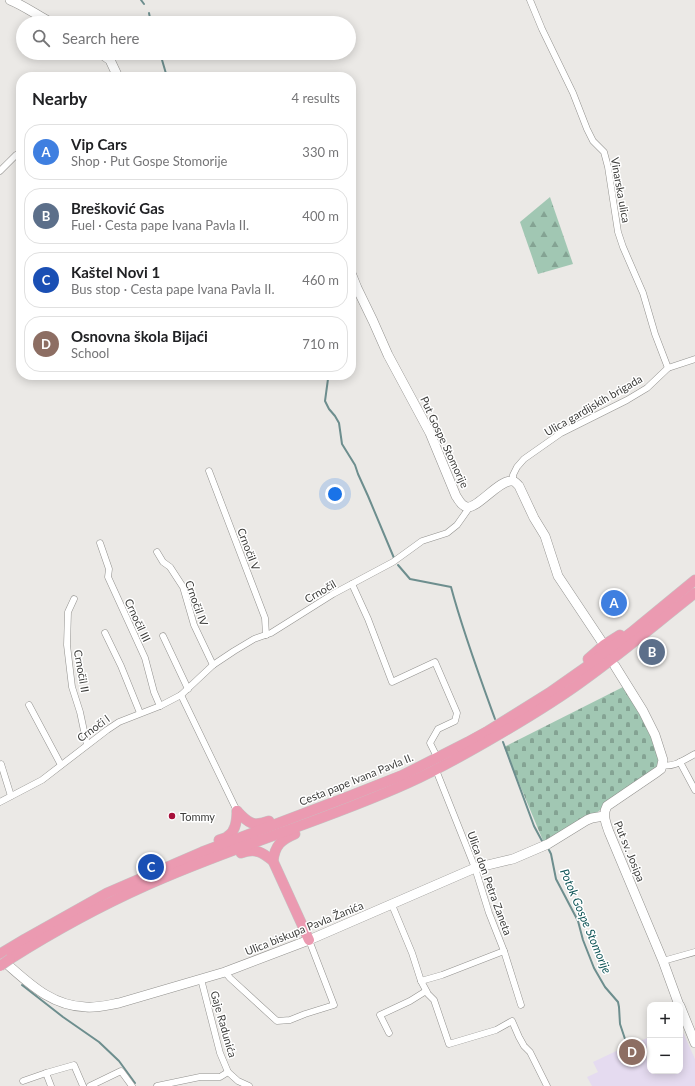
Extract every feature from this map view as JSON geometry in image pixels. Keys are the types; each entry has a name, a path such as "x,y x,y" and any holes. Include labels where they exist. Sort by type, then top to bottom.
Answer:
{"main road":[{"name":"Cesta pape Ivana Pavla II.","path":"4,960 77,909 107,893 202,852 403,775 488,731 549,693 586,667 634,631 695,580"},
{"name":"Cesta pape Ivana Pavla II.","path":"4,960 93,911 144,886 215,857 382,794 436,770 526,719 551,703 613,659 695,593"},
{"path":"583,681 596,679 616,666 664,624 668,614"},
{"path":"586,667 589,658 604,644 619,635 634,631"},
{"path":"237,811 243,818 251,823 260,824 276,819 288,820"},
{"path":"202,852 209,844 229,836 237,821 237,811"},
{"path":"273,861 274,853 278,845 286,838 296,833 303,825"},
{"path":"215,857 223,859 253,850 259,851 273,861 309,940"}],"street":[{"path":"10,0 20,4 38,16"},
{"name":"Vinarska ulica","path":"530,0 542,29 573,93 587,129 593,141 604,152 608,167 620,240 643,293 655,334 668,368"},
{"path":"110,60 116,72"},
{"path":"0,171 16,155"},
{"name":"Put Gospe Stomorije","path":"356,285 388,355 430,433 456,496 461,504 469,508"},
{"name":"Ulica gardijskih brigada","path":"513,481 517,467 524,459 561,433 627,400 647,388 668,368 695,359"},
{"name":"Crnočil V","path":"209,471 265,618 266,635"},
{"path":"469,508 507,482 516,482 545,536 558,576 604,644"},
{"name":"Crnočil","path":"181,695 213,665 254,639 271,633 333,594 392,562 422,541 447,533 456,525 469,508"},
{"name":"Crnočil III","path":"100,543 109,569 108,577 145,658 154,692 160,706"},
{"name":"Crnočil IV","path":"157,552 163,562 170,567 183,587 194,625 213,665"},
{"path":"352,584 368,620 392,682 435,662 457,713 455,721 438,729 430,743 438,758"},
{"name":"Crnočil II","path":"74,599 68,612 67,645 72,687 80,712 87,745"},
{"path":"105,633 121,666 140,713"},
{"path":"163,636 188,688"},
{"path":"616,666 643,710 655,735 662,765 667,766 680,762 695,754"},
{"path":"181,695 237,811"},
{"name":"Crnoči l","path":"0,802 42,780 106,730 119,722 160,706 181,695"},
{"path":"29,705 61,765"},
{"path":"680,762 695,790"},
{"path":"1,764 11,796"},
{"name":"Put sv. Josipa","path":"662,765 657,772 607,806 604,816 609,832 678,1002"},
{"name":"Ulica don Petra Zaneta","path":"436,770 475,868 521,1005"},
{"name":"Ulica biskupa Pavla Žanića","path":"4,960 30,985 47,996 69,1006 86,1008 102,1007 119,1003 201,980 309,940 475,868 513,859 548,844 587,820 604,816"},
{"path":"392,905 412,953 421,981 428,994 434,1000 449,1044 496,1030 512,1021 519,1037 532,1057 547,1086"},
{"path":"225,972 277,1021 290,1020 334,1005 309,940"},
{"path":"421,981 442,975 504,951"},
{"path":"663,961 695,952"},
{"name":"Gaje Radunića","path":"201,980 220,1053 228,1072 248,1086"},
{"path":"389,1033 380,1015 410,1001 426,991"},
{"name":"Put sv. Josipa","path":"683,1013 695,1043"},
{"path":"23,1082 46,1073 74,1065 82,1086"},
{"path":"90,1086 120,1071 132,1086"},
{"path":"157,1086 200,1077 220,1077 228,1072"},
{"path":"46,1073 51,1086"}],"shaded area":[{"path":"683,1033 695,1059 695,1086 592,1086 587,1077 598,1072 593,1062 647,1038 647,1074 683,1074"}],"green space":[{"path":"550,197 573,264 538,274 520,222"},
{"path":"625,686 657,746 660,763 653,773 596,813 544,843 504,747"}],"waterway":[{"name":"Potok Gospe Stomorije","path":"141,0 144,4"},
{"name":"Potok Gospe Stomorije","path":"162,60 166,72"},
{"name":"Potok Gospe Stomorije","path":"328,380 325,401 339,423 342,444 355,465 394,558"},
{"name":"Potok Gospe Stomorije","path":"398,565 410,579 451,587 466,637 495,719"},
{"name":"Potok Gospe Stomorije","path":"503,742 534,826 542,841"},
{"name":"Potok Gospe Stomorije","path":"549,850 556,879 578,921 583,940 594,968 605,987 618,1002 620,1024 626,1042"},
{"path":"22,985 63,1017 99,1042 119,1061 135,1083"}],"place":[{"name":"Vip Cars","path":"614,603"},
{"name":"Brešković Gas","path":"652,652"},
{"name":"Tommy","path":"172,816"},
{"name":"Kaštel Novi 1","path":"151,867"},
{"name":"Osnovna škola Bijaći","path":"632,1052"}]}
